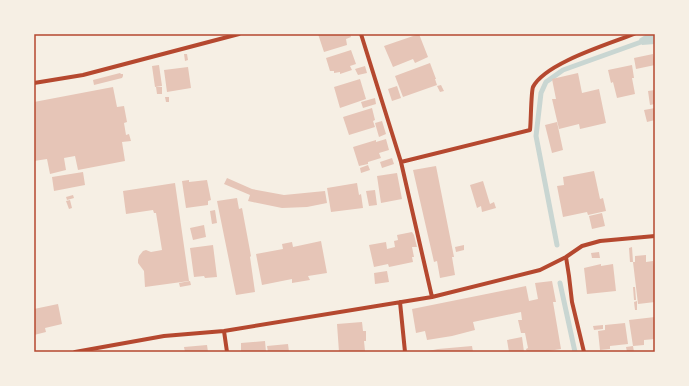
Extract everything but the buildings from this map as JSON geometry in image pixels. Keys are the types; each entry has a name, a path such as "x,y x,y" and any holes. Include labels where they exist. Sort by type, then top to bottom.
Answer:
{"street":[{"path":"34,83 83,75 239,34"},
{"path":"361,34 402,162 432,297"},
{"path":"402,162 530,130 533,87 544,74 564,62 634,34"},
{"path":"75,352 164,336 224,331 432,297 540,270 566,257 582,246 600,241 655,236"},
{"path":"566,257 572,302 584,352"},
{"path":"400,302 404,352"},
{"path":"224,331 227,352"}],"shaded area":[{"path":"647,34 655,34 655,44 642,45 639,39"}],"waterway":[{"path":"557,245 536,136 541,93 546,82 563,70 655,37"},
{"path":"560,283 575,352"}]}
